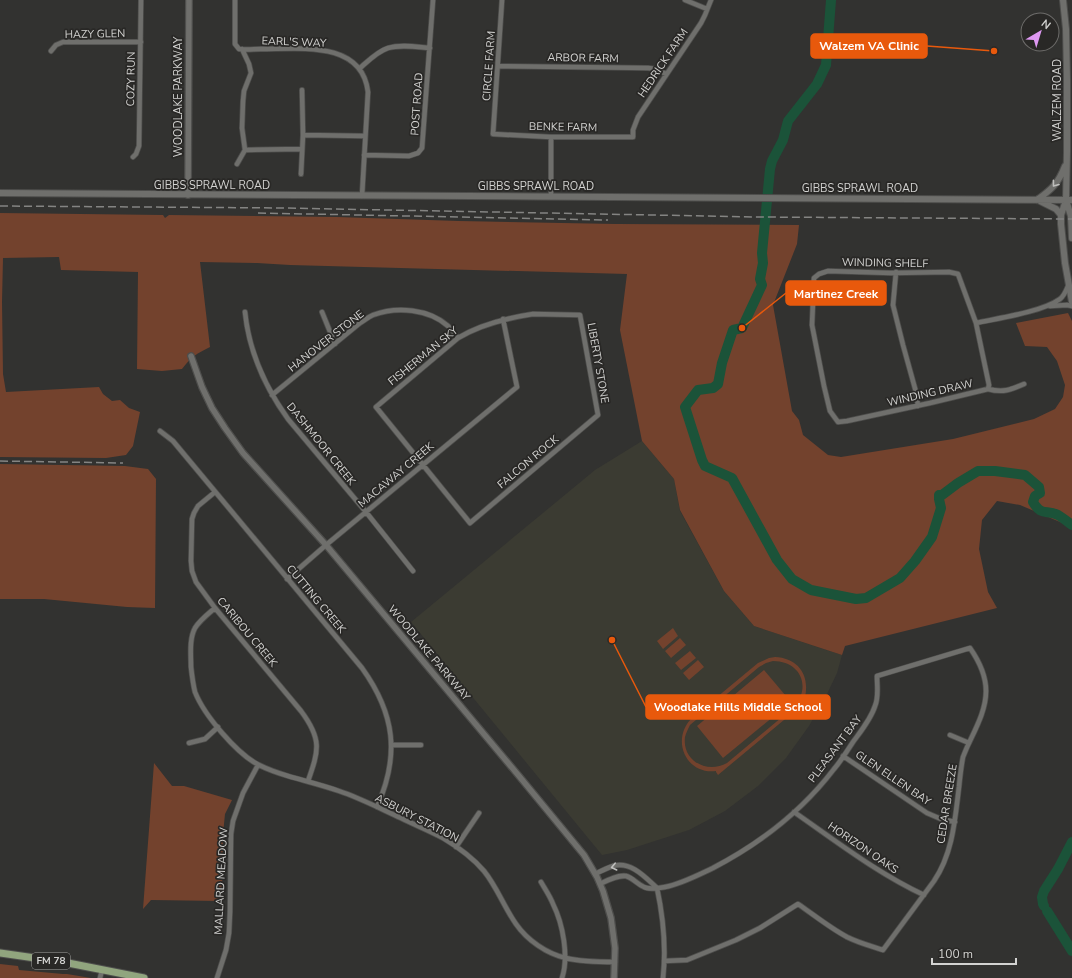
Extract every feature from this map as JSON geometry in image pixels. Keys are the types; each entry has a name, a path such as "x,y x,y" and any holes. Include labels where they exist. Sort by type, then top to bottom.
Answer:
{"main road":[{"name":"WALZEM ROAD","path":"1063,0 1068,79 1066,163 1072,216 1072,238"},
{"path":"1066,163 1068,174 1072,179"},
{"path":"1037,200 1053,188 1066,163"},
{"name":"GIBBS SPRAWL ROAD","path":"0,193 1069,200"},
{"path":"1037,200 1056,209 1062,215"},
{"name":"WALZEM ROAD","path":"1069,200 1062,215 1063,247 1068,286 1072,302"},
{"name":"FM 78","path":"0,953 63,962 102,970 111,975 144,978"}],"street":[{"name":"COZY RUN","path":"133,157 139,146 142,0"},
{"name":"WOODLAKE PARKWAY","path":"188,195 189,0"},
{"path":"236,0 235,44 239,49 242,49 249,64 251,73 244,91 243,101 242,128 245,150 237,164"},
{"name":"POST ROAD","path":"364,155 409,156 421,151 423,144 433,0"},
{"name":"CIRCLE FARM","path":"493,134 502,0"},
{"path":"685,0 707,9"},
{"name":"HEDRICK FARM","path":"633,137 633,130 638,117 701,22 711,0"},
{"name":"HAZY GLEN","path":"51,51 56,45 63,42 141,42"},
{"path":"362,196 368,92 363,72 360,68 376,55 388,48 400,46 430,48"},
{"name":"EARL'S WAY","path":"242,49 313,49 343,56 355,63 360,68"},
{"name":"ARBOR FARM","path":"498,66 648,68 656,69 666,74"},
{"path":"301,174 302,90"},
{"name":"BENKE FARM","path":"493,134 551,137 633,137"},
{"path":"302,135 365,136"},
{"path":"551,137 551,196"},
{"path":"245,150 302,149"},
{"name":"WINDING SHELF","path":"838,422 830,411 812,325 814,278 819,274 828,271 949,272 958,274 976,323"},
{"path":"896,272 893,305 916,392 918,406"},
{"path":"988,389 989,385 976,323 1046,306 1062,298 1068,286"},
{"path":"1046,306 1072,306"},
{"name":"HANOVER STONE","path":"272,395 360,323 372,316 385,312 406,310 423,313 436,318 448,326 458,338"},
{"name":"DASHMOOR CREEK","path":"245,312 248,338 257,366 279,407 413,571"},
{"path":"322,312 335,344"},
{"name":"FISHERMAN SKY","path":"423,464 376,407 458,338 468,332 504,319 533,314 580,315"},
{"name":"LIBERTY STONE","path":"580,315 598,415"},
{"name":"MACAWAY CREEK","path":"287,579 517,387 504,319"},
{"name":"WOODLAKE PARKWAY","path":"191,356 202,387 212,408 224,428 243,453 326,545 584,855 600,884 611,918 615,948 614,978"},
{"name":"WINDING DRAW","path":"838,422 918,406 988,389 1001,392 1024,384"},
{"name":"FALCON ROCK","path":"423,464 470,523 598,415"},
{"name":"CUTTING CREEK","path":"160,431 173,441 362,668 372,682 380,696 385,711 392,745 388,778 377,807"},
{"name":"CARIBOU CREEK","path":"215,492 198,506 192,519 192,571 196,582 215,608 310,723 316,740 316,751 315,760 308,781"},
{"name":"ASBURY STATION","path":"215,608 195,628 192,639 192,676 195,691 208,716 234,746 246,757 258,765 272,771 340,791 442,838 456,847 483,871 516,924 529,939 544,949 565,958 580,961 615,962"},
{"name":"PLEASANT BAY","path":"630,878 644,887 649,888 673,885 700,874 732,858 763,838 794,812 834,770 871,717 878,696 877,676 970,648"},
{"name":"CEDAR BREEZE","path":"664,961 687,960 730,943 760,928 798,904 847,937 883,950 941,871 946,861 955,822 962,762 983,710 985,699 986,689 984,674 979,662 970,648"},
{"path":"189,743 205,739 218,728"},
{"path":"950,735 969,743"},
{"path":"392,745 421,745"},
{"name":"GLEN ELLEN BAY","path":"843,756 927,813 941,819 955,822"},
{"name":"MALLARD MEADOW","path":"217,978 226,950 229,933 231,834 233,821 243,793 258,765"},
{"name":"HORIZON OAKS","path":"794,812 885,874 924,895"},
{"path":"456,847 479,813"},
{"path":"595,874 612,866 627,866 634,869 657,888 660,902 664,961 663,978"},
{"path":"600,884 614,877 625,876 630,878 634,869"},
{"path":"541,882 553,903 562,931 565,958 562,978"},
{"path":"100,978 102,970"}],"shaded area":[{"path":"0,213 163,215 165,218 169,215 337,217 616,224 799,225 797,244 773,305 792,411 799,420 803,435 828,455 841,457 953,439 1034,419 1055,409 1063,397 1065,385 1057,361 1047,347 1025,346 1016,323 1068,313 1072,321 1072,528 1020,505 997,501 982,520 979,549 988,592 997,608 845,646 842,655 754,626 724,591 680,510 674,479 642,441 620,330 627,274 200,262 210,347 194,356 182,369 162,371 137,369 138,272 61,270 59,257 3,258 3,374 6,392 99,387 103,394 112,401 120,400 129,408 140,412 133,446 126,455 106,458 0,457"},
{"path":"642,441 674,479 680,511 724,591 754,626 842,655 837,673 809,726 786,758 758,786 725,811 689,830 627,850 602,855 411,622 595,470"},
{"path":"0,464 125,466 148,469 156,479 155,608 127,607 44,599 0,599"},
{"path":"673,628 678,636 663,649 657,641"},
{"path":"680,638 686,645 671,658 665,651"},
{"path":"690,651 696,658 681,670 675,663"},
{"path":"769,658 783,658 796,664 804,675 806,682 805,697 808,700 718,775 716,771 705,771 696,767 689,761 684,753 682,744 686,726 693,717 758,663","holes":["773,661 790,665 796,670 802,683 802,691 794,707 727,763 712,767 704,766 692,759 687,753 685,745 686,732 690,725 759,667"]},
{"path":"698,660 704,667 689,680 683,673"},
{"path":"764,670 791,702 723,758 697,726"},
{"path":"154,763 172,786 184,786 232,800 225,814 223,834 222,899 220,901 151,900 143,909"},
{"path":"0,964 18,966 19,970 67,974 91,978 0,978"}],"waterway":[{"path":"831,0 826,65 817,84 788,121 783,140 772,161 770,169 762,253 763,263 760,279 762,285 742,328 733,330 722,363 718,384 713,388 698,390 685,407 702,460 705,466 732,478 777,560 792,579 811,590 856,599 866,598 900,578 915,561 932,537 941,508 939,495 942,495 978,471 995,471 1025,475 1039,487 1040,493 1035,496 1033,502 1036,507 1039,510 1054,513 1072,525"},
{"path":"1044,906 1042,897 1044,891 1058,869 1072,842"},
{"path":"1047,911 1072,951"}],"railway":[{"path":"0,206 282,208 758,217 1072,219"},
{"path":"258,213 608,220"},
{"path":"0,461 123,463"}],"place":[{"name":"Walzem VA Clinic","path":"994,51"},
{"name":"Martinez Creek","path":"742,328"},
{"name":"Woodlake Hills Middle School","path":"612,640"}]}
